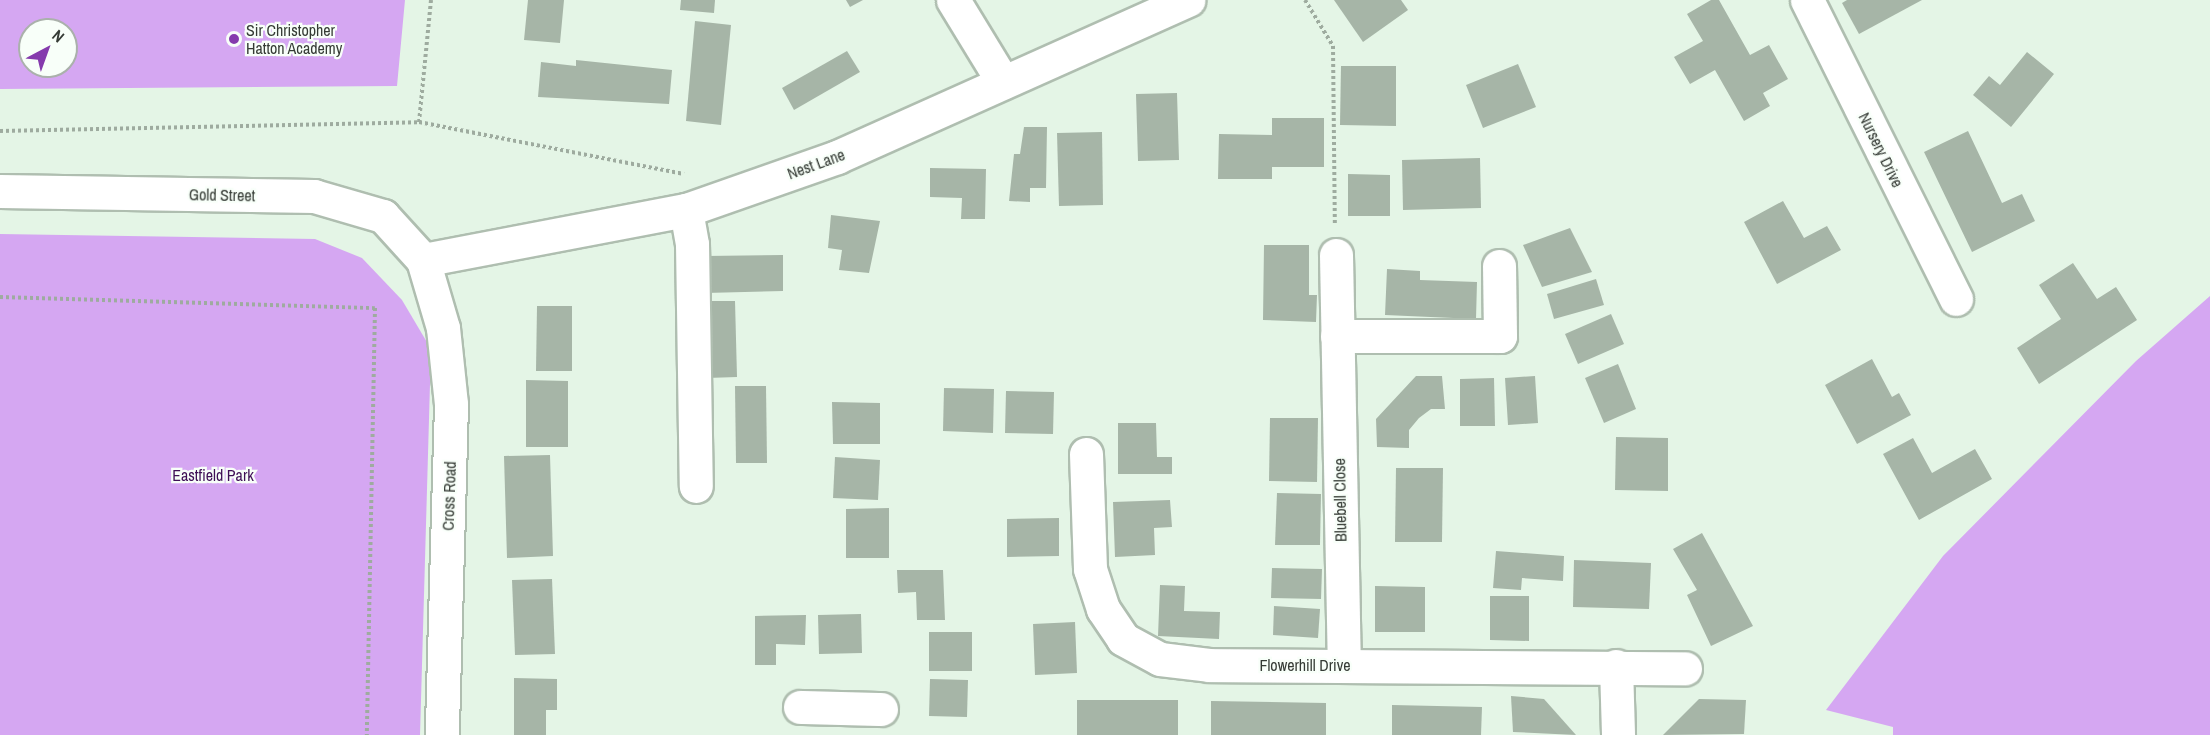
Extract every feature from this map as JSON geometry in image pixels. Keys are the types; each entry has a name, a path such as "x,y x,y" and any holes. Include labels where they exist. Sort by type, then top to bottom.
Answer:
{"street":[{"path":"953,0 1003,82"},
{"name":"Nest Lane","path":"423,260 686,210 837,157 1188,0"},
{"name":"Nursery Drive","path":"1807,0 1956,299"},
{"name":"Gold Street","path":"0,191 314,196 382,216 423,260"},
{"path":"686,210 692,244 696,486"},
{"name":"Bluebell Close","path":"1336,255 1344,665"},
{"name":"Cross Road","path":"423,260 443,328 451,404 442,735"},
{"path":"1337,336 1500,336 1499,266"},
{"name":"Flowerhill Drive","path":"1086,454 1090,568 1103,609 1123,639 1160,658 1209,665 1685,668"},
{"path":"1616,666 1618,735"},
{"path":"800,707 839,722 882,709"}],"path":[{"path":"419,122 431,0"},
{"path":"1305,0 1333,46 1336,255"},
{"path":"0,131 419,122 693,176"},
{"path":"0,297 375,308 367,735"}],"green space":[{"name":"Sir Christopher Hatton Academy","path":"0,0 405,0 397,86 0,89"},
{"name":"Eastfield Park","path":"0,234 315,239 362,258 402,300 431,349 420,735 0,735"},
{"path":"2210,296 2210,735 1893,735 1893,727 1826,710 1943,556 2136,361"}],"building":[{"path":"528,0 564,0 560,43 524,40"},
{"path":"681,0 715,0 714,13 680,10"},
{"path":"846,0 863,0 850,7"},
{"path":"1334,0 1401,0 1408,10 1363,42"},
{"path":"1711,0 1719,0 1750,55 1769,45 1788,79 1763,93 1770,106 1744,121 1715,70 1690,84 1674,57 1703,41 1687,14"},
{"path":"1847,0 1922,0 1859,34 1842,3"},
{"path":"695,21 731,25 721,125 686,121"},
{"path":"847,51 860,72 794,110 782,88"},
{"path":"2027,52 2054,74 2011,127 1973,95 1989,76 2000,85"},
{"path":"576,60 672,70 669,104 538,97 541,62 576,66"},
{"path":"1518,64 1536,107 1483,128 1466,85"},
{"path":"1341,66 1396,66 1396,126 1340,125"},
{"path":"1177,93 1179,160 1138,161 1136,94"},
{"path":"1272,118 1324,118 1324,167 1272,167 1272,179 1218,179 1219,134 1272,135"},
{"path":"1024,127 1047,127 1046,188 1030,188 1030,202 1009,201 1014,154 1020,154"},
{"path":"1968,131 2002,203 2022,194 2035,221 1972,252 1924,152"},
{"path":"1102,132 1103,205 1059,206 1057,133"},
{"path":"1480,158 1481,208 1403,210 1402,160"},
{"path":"930,168 986,169 985,219 961,219 962,198 930,197"},
{"path":"1348,174 1390,175 1390,216 1348,216"},
{"path":"1783,201 1804,238 1827,226 1841,250 1777,284 1744,222"},
{"path":"831,215 880,221 869,273 839,270 842,250 828,248"},
{"path":"1570,228 1592,272 1542,287 1523,245"},
{"path":"1264,245 1309,245 1309,295 1317,295 1316,322 1263,320"},
{"path":"783,255 783,291 705,293 705,256"},
{"path":"2073,263 2097,299 2116,287 2137,320 2039,384 2017,348 2061,319 2039,285"},
{"path":"1387,269 1420,271 1420,280 1477,282 1476,319 1385,315"},
{"path":"1596,279 1604,305 1554,319 1547,294"},
{"path":"706,301 735,301 737,377 707,378"},
{"path":"537,306 572,306 572,371 536,371"},
{"path":"1611,314 1624,344 1578,364 1565,334"},
{"path":"1872,359 1892,397 1899,393 1911,415 1857,444 1825,385"},
{"path":"1618,364 1636,409 1604,423 1585,378"},
{"path":"1416,376 1442,376 1445,409 1431,409 1419,418 1409,430 1409,448 1377,447 1376,419"},
{"path":"1535,376 1538,423 1508,425 1505,378"},
{"path":"1494,378 1495,426 1460,426 1460,379"},
{"path":"526,380 568,381 568,447 526,447"},
{"path":"735,386 766,386 767,463 736,463"},
{"path":"944,388 994,389 993,433 943,431"},
{"path":"1006,391 1054,392 1053,434 1005,433"},
{"path":"832,402 880,403 880,444 833,444"},
{"path":"1270,418 1318,418 1317,482 1269,481"},
{"path":"1118,423 1156,423 1157,457 1172,457 1172,474 1118,474"},
{"path":"1616,437 1668,438 1668,491 1615,490"},
{"path":"1913,438 1932,473 1975,449 1992,479 1919,520 1883,454"},
{"path":"550,455 553,556 507,558 504,456"},
{"path":"835,457 880,460 878,500 833,498"},
{"path":"1396,468 1443,468 1442,542 1395,542"},
{"path":"1277,493 1321,494 1320,545 1275,545"},
{"path":"1170,500 1172,527 1154,528 1155,555 1115,557 1113,502"},
{"path":"889,508 889,558 846,558 846,509"},
{"path":"1059,518 1059,556 1007,557 1007,519"},
{"path":"1702,533 1753,626 1711,646 1687,595 1697,590 1673,549"},
{"path":"1496,551 1564,556 1563,581 1522,578 1521,590 1493,588"},
{"path":"1574,560 1651,563 1649,609 1573,607"},
{"path":"1272,568 1322,569 1321,599 1271,598"},
{"path":"897,570 943,570 945,620 917,620 916,592 898,593"},
{"path":"552,579 555,654 515,655 512,580"},
{"path":"1160,585 1185,586 1184,611 1220,612 1219,639 1158,636"},
{"path":"1375,586 1425,587 1425,632 1375,632"},
{"path":"1490,596 1529,596 1529,641 1490,640"},
{"path":"1274,606 1320,609 1318,638 1273,635"},
{"path":"861,614 862,653 819,654 818,615"},
{"path":"806,615 805,645 776,644 776,665 755,665 755,616"},
{"path":"1075,622 1077,673 1035,675 1033,624"},
{"path":"929,632 972,632 972,671 929,671"},
{"path":"514,678 557,679 557,710 546,710 546,735 514,735"},
{"path":"930,679 968,680 967,717 929,716"},
{"path":"1511,696 1544,699 1576,735 1513,732"},
{"path":"1699,699 1746,700 1744,734 1663,735"},
{"path":"1077,700 1178,700 1178,735 1077,735"},
{"path":"1211,701 1326,703 1326,735 1211,735"},
{"path":"1392,705 1482,707 1481,735 1392,735"}],"place":[{"name":"Sir Christopher Hatton Academy","path":"234,39"}]}
